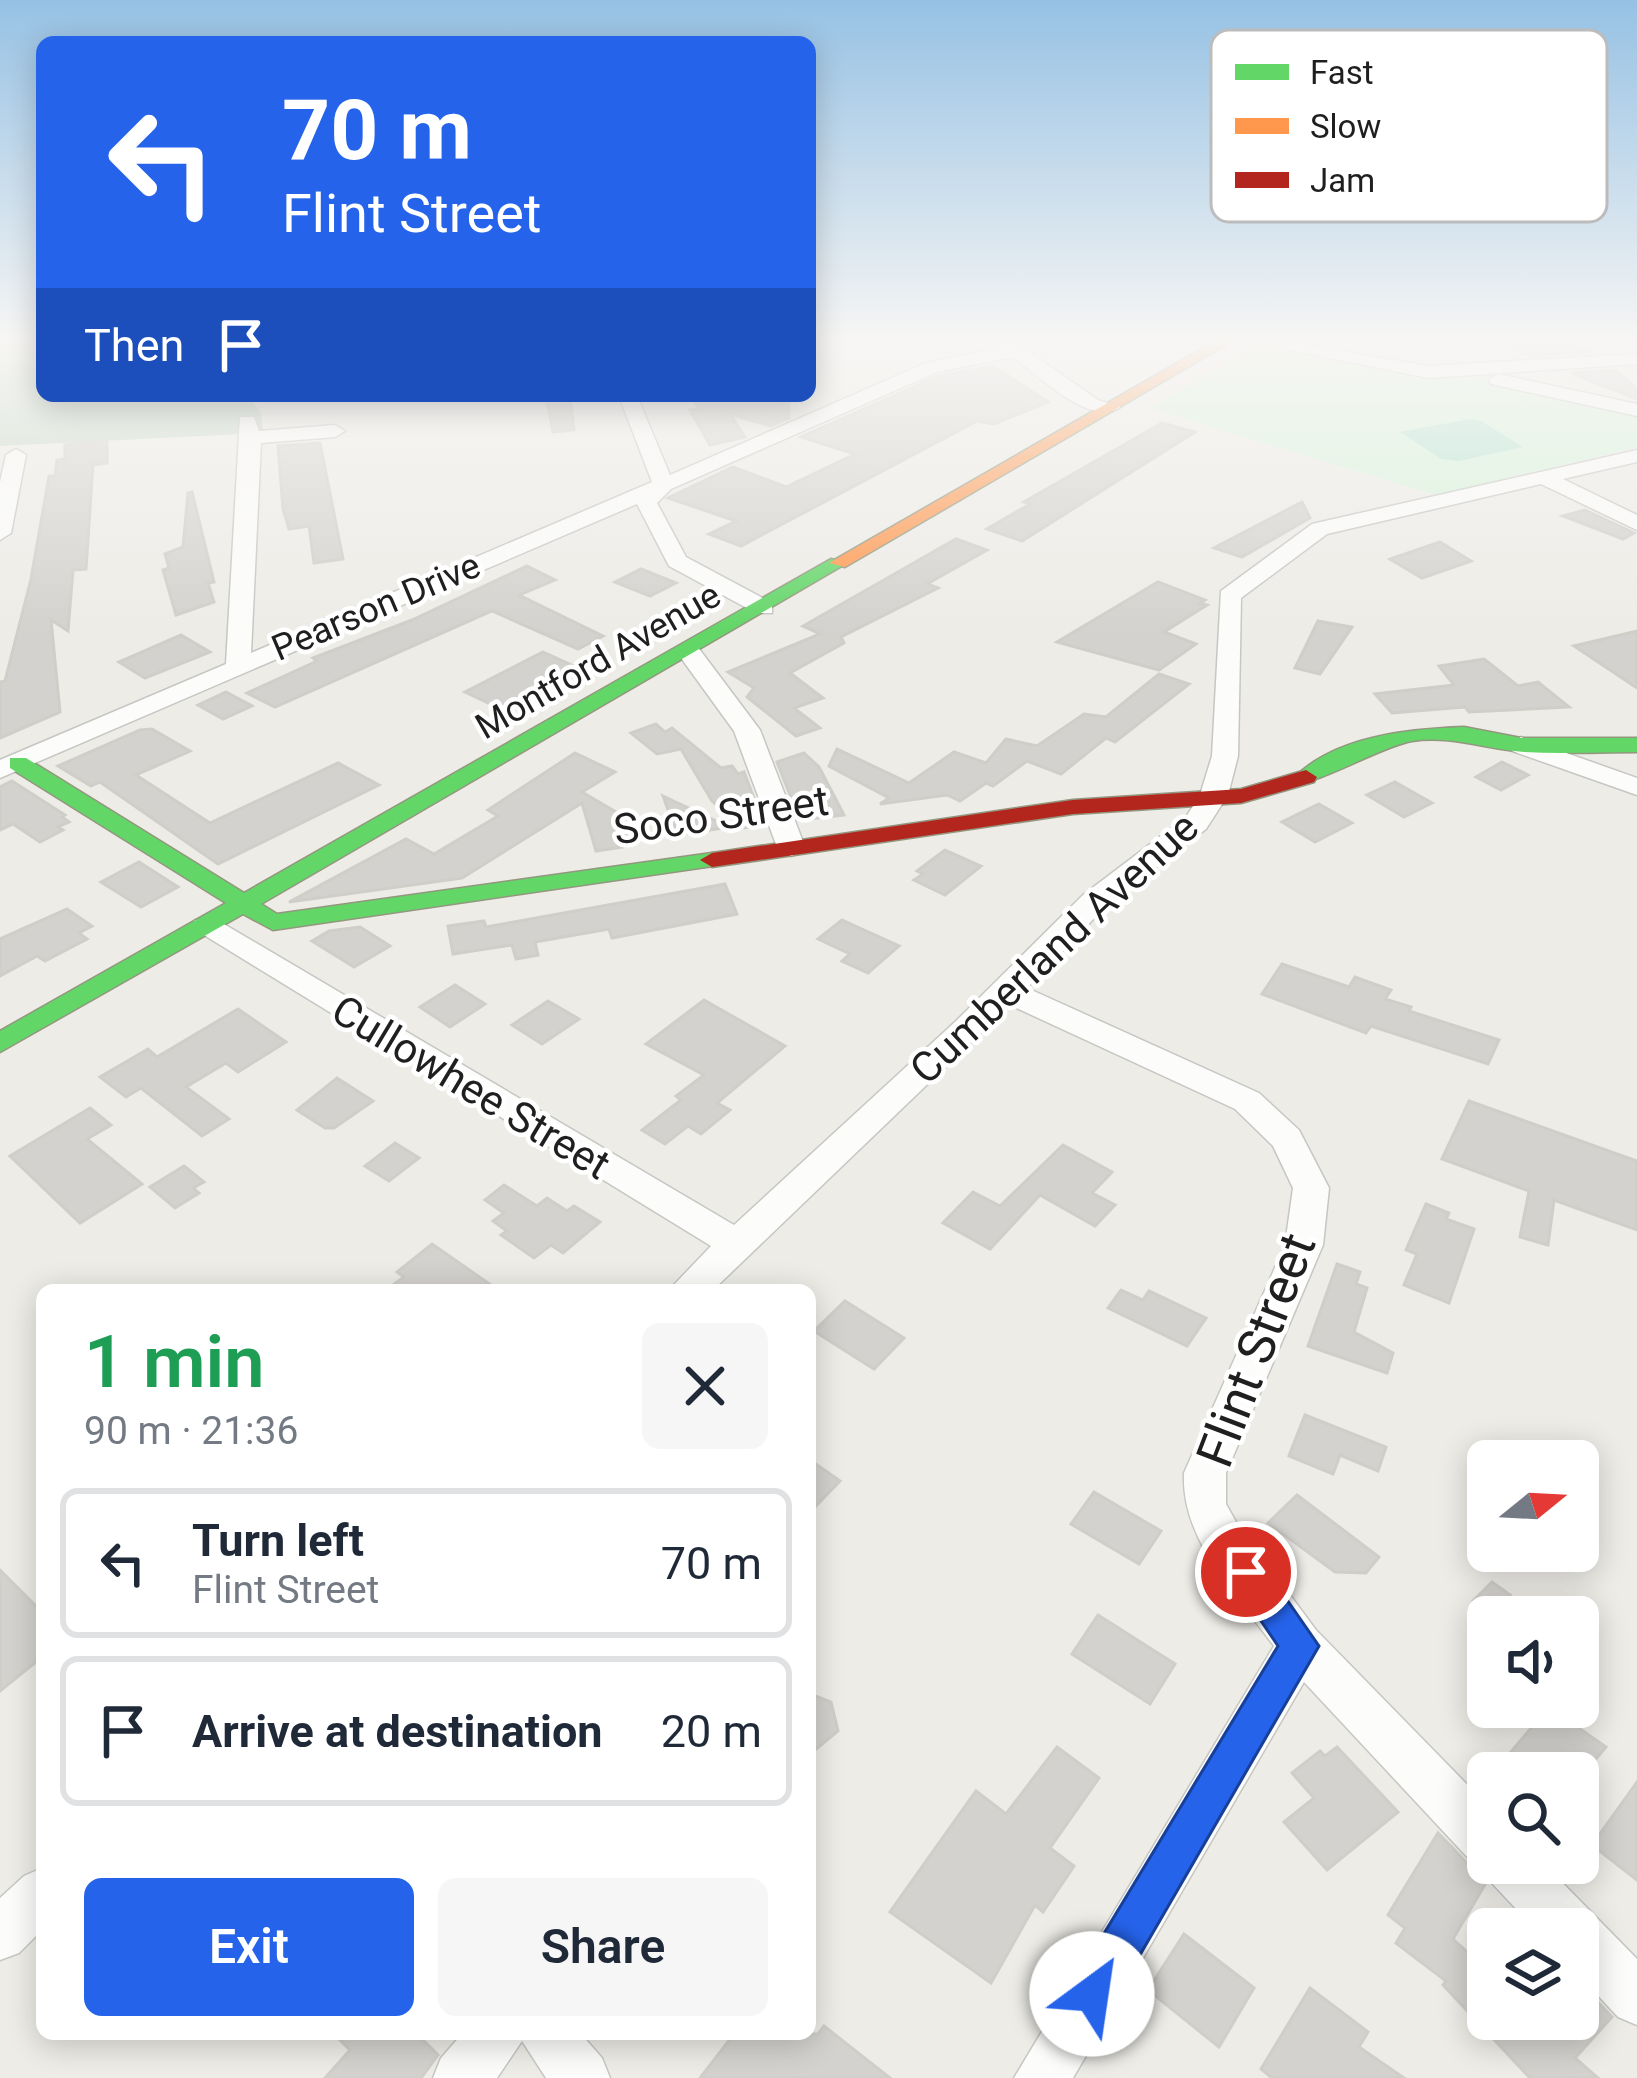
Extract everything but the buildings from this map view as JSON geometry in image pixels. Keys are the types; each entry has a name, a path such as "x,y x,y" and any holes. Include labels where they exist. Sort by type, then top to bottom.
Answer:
{"street":[{"path":"238,665 249,436"},
{"path":"644,436 664,485 646,502 677,561 764,608"},
{"name":"Pearson Drive","path":"9,767 775,436"},
{"name":"Montford Avenue","path":"0,1043 1061,436"},
{"path":"0,533 6,479 16,455"},
{"name":"Cumberland Avenue","path":"694,1284 968,1029 1094,901 1196,824 1214,795 1225,756 1229,596 1320,529 1637,456"},
{"path":"1544,478 1637,524"},
{"path":"688,651 746,730 790,847"},
{"name":"Soco Street","path":"245,904 273,922 1125,801 1214,795 1247,799 1290,786 1351,753 1410,735 1465,733 1521,745 1637,746"},
{"path":"1521,745 1637,787"},
{"path":"9,767 245,904"},
{"name":"Cullowhee Street","path":"206,927 736,1244"},
{"name":"Flint Street","path":"1003,989 1246,1101 1287,1139 1311,1188 1304,1245 1205,1473 1204,1506 1300,1646 1467,1820"},
{"path":"1048,2076 1300,1646"},
{"path":"1528,1884 1551,1908"},
{"path":"0,1934 36,1900"},
{"path":"1599,1958 1637,1998"},
{"path":"460,2078 492,2040"},
{"path":"551,2040 582,2078"}],"green space":[{"path":"0,436 203,436 0,446"},
{"path":"1241,436 1637,436 1637,447 1436,495"},
{"path":"1406,436 1505,436 1523,447 1459,461 1441,459"}],"traffic: fast":[{"path":"0,1043 838,563"},
{"path":"1306,777 1351,753 1410,735 1464,733 1521,745 1637,745"},
{"path":"18,763 273,922 712,860"}],"traffic: slow":[{"path":"838,563 1060,436"}],"traffic: jam":[{"path":"712,860 1073,807 1263,793 1306,777"}],"route":[{"path":"1092,1994 1300,1646 1246,1572"}]}
